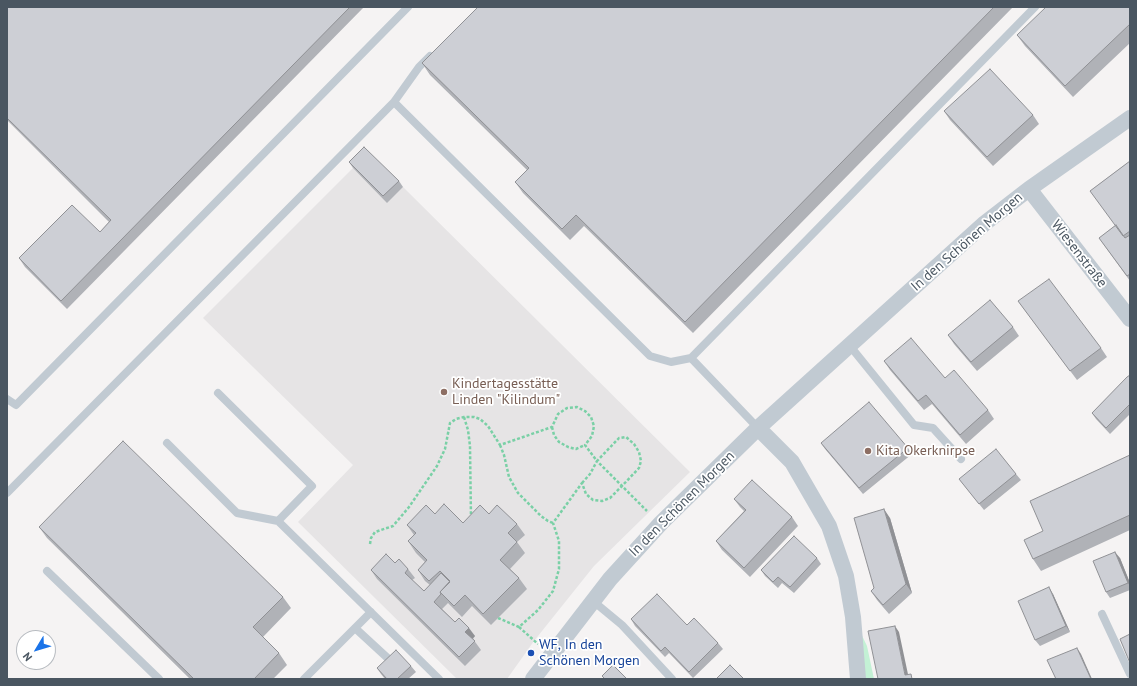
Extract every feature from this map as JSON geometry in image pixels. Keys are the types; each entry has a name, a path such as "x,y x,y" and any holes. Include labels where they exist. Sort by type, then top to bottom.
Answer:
{"street":[{"name":"In den Schönen Morgen","path":"533,679 610,579 661,523 758,428 985,223 1029,189 1130,118"},
{"name":"Wiesenstraße","path":"1029,189 1130,319"},
{"path":"758,428 792,462 829,526 846,576 853,617 858,679"}],"lane":[{"path":"7,399 16,405 408,7"},
{"path":"394,102 650,356 671,362 691,358 1035,7"},
{"path":"7,493 394,102 419,67 435,51"},
{"path":"850,346 914,425 933,428 961,459"},
{"path":"691,358 758,428"},
{"path":"218,393 312,486 278,521"},
{"path":"167,443 237,513 278,521 439,679"},
{"path":"47,571 159,679"},
{"path":"593,601 622,625 672,679"},
{"path":"304,679 371,612"},
{"path":"1102,614 1130,674"},
{"path":"355,628 393,663"}],"path":[{"path":"577,407 585,411 591,417 594,426 592,436 585,445 576,449 568,448 559,442 554,435 552,427 558,414 567,408 577,407"},
{"path":"370,544 371,538 375,532 393,526 409,507 437,466 445,449 450,424 456,419 464,417 474,416 480,418 488,426 500,445 509,477 516,489 526,502 541,516 548,521 553,522"},
{"path":"464,417 468,430 470,446 470,520"},
{"path":"500,445 552,427"},
{"path":"553,522 582,483 590,474 597,461 619,438 626,437 634,444 642,461 639,468 610,498 602,501 593,500 586,494 582,483"},
{"path":"585,445 597,461 661,523"},
{"path":"519,627 538,610 553,591 559,569 558,541 553,522"},
{"path":"498,618 519,627 550,655"}],"shaded area":[{"name":"Kindertagesstätte Linden \"Kilindum\"","path":"353,168 387,202 403,187 690,472 594,566 534,641 507,679 457,679 298,522 353,465 203,318"}],"green space":[{"path":"853,617 867,646 874,679 858,679"}],"building":[{"path":"7,7 350,7 61,301 19,258 72,205 100,232 111,220 7,118"},
{"path":"478,7 994,7 685,322 576,215 562,229 515,182 529,168 422,63"},
{"path":"1046,7 1130,7 1130,24 1065,86 1017,35"},
{"path":"990,69 1033,115 987,157 944,111"},
{"path":"364,147 399,181 383,196 349,162"},
{"path":"1130,161 1130,231 1123,236 1090,191"},
{"path":"1116,225 1125,238 1130,235 1130,274 1127,276 1099,238"},
{"path":"1049,279 1101,348 1070,371 1018,301"},
{"path":"990,300 1013,327 971,362 948,335"},
{"path":"911,338 945,378 954,370 988,410 960,435 926,395 918,401 884,361"},
{"path":"1130,375 1130,404 1106,428 1092,413"},
{"name":"Kita Okerknirpse","path":"869,402 908,448 859,488 821,443"},
{"path":"123,441 283,597 253,627 279,653 254,679 194,679 39,527"},
{"path":"996,449 1016,474 979,504 959,479"},
{"path":"1130,455 1130,515 1033,559 1024,540 1043,531 1030,501"},
{"path":"752,480 792,517 744,568 716,541 746,510 734,499"},
{"path":"444,504 463,523 480,505 489,514 497,505 517,524 508,533 517,542 500,560 519,578 483,614 465,595 454,606 440,592 450,581 440,571 429,581 418,570 427,560 408,541 416,533 407,525 426,505 435,514"},
{"path":"884,509 906,584 883,605 871,591 874,588 854,518"},
{"path":"794,536 817,558 790,587 778,577 773,582 761,570"},
{"path":"1115,552 1128,583 1106,592 1093,561"},
{"path":"386,554 395,563 399,559 408,569 405,573 424,591 441,573 450,582 440,592 441,594 434,602 455,622 459,618 469,628 465,632 475,641 459,657 371,570"},
{"path":"1049,587 1066,626 1035,640 1018,601"},
{"path":"657,594 687,625 694,618 718,643 689,672 665,647 661,651 631,619"},
{"path":"895,626 905,675 911,674 912,679 878,679 868,631"},
{"path":"1130,634 1130,663 1120,639"},
{"path":"1077,648 1091,679 1056,679 1047,660"},
{"path":"396,650 411,666 397,679 387,679 377,668"},
{"path":"613,665 627,679 605,679 602,676"},
{"path":"730,665 744,679 716,679"}],"place":[{"name":"Kindertagesstätte Linden \"Kilindum\"","path":"444,392"},
{"name":"Kita Okerknirpse","path":"868,451"},
{"name":"WF, In den Schönen Morgen","path":"531,653"}]}
